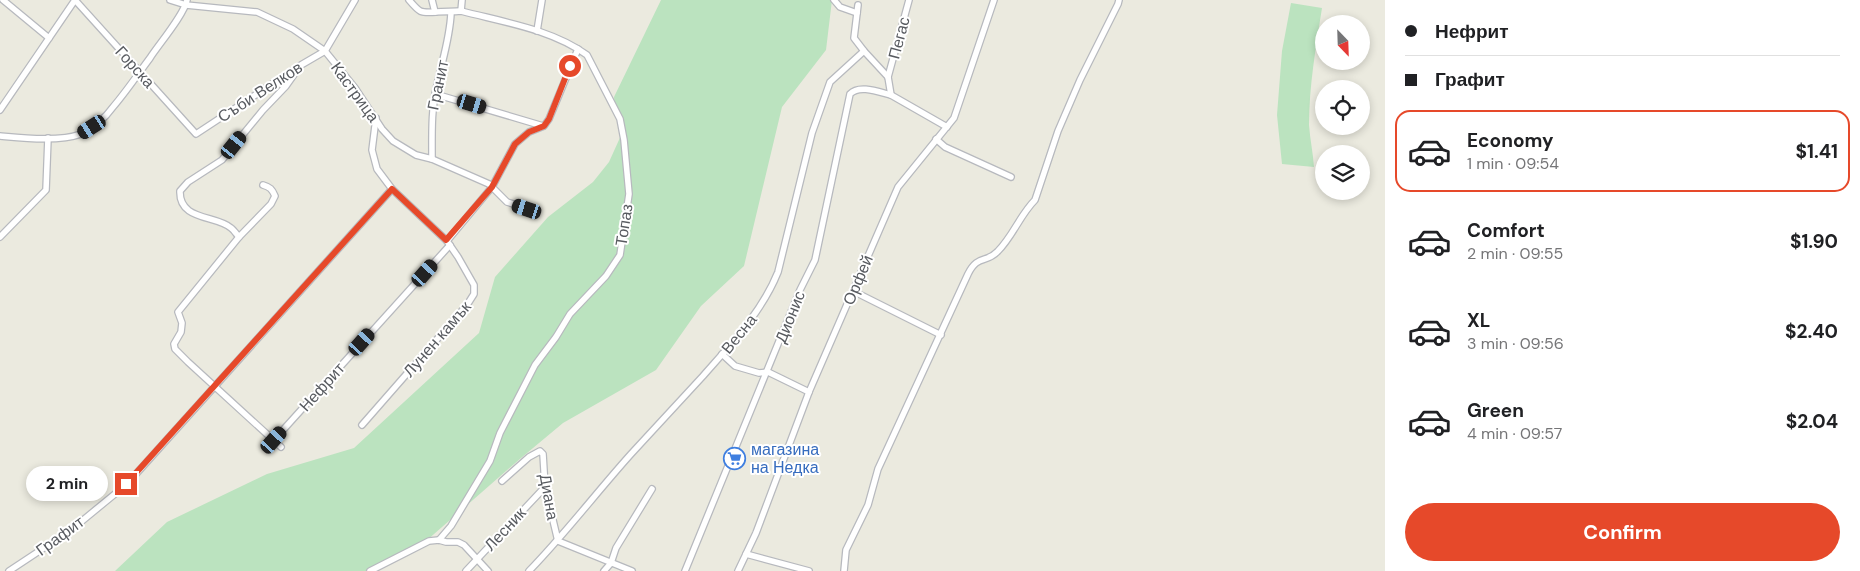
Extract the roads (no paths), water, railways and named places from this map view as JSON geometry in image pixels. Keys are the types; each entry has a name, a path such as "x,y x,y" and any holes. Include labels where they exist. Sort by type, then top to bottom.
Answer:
{"street":[{"path":"3,0 49,38"},
{"path":"0,110 75,0"},
{"name":"Горска","path":"75,0 196,134"},
{"name":"Кастрица","path":"170,0 258,12 293,29 325,51 355,88 382,129 393,141 416,155 432,159 489,184 507,202 530,210"},
{"name":"Съби Велков","path":"196,134 325,51 355,0"},
{"path":"409,0 418,10 425,14 435,12 451,13 461,10 462,0"},
{"path":"432,0 435,12"},
{"path":"537,30 542,0"},
{"path":"834,0 840,7 857,13"},
{"name":"Пегас","path":"888,77 909,0"},
{"name":"Орфей","path":"738,571 756,533 809,392 898,187 954,118 994,0"},
{"path":"844,571 846,550 868,505 878,469 972,265 976,261 989,258 997,252 1015,230 1027,208 1035,200 1058,131 1080,80 1119,0"},
{"path":"0,136 48,138 82,134 92,127 113,108 187,3"},
{"path":"858,5 854,38 888,77 891,95 947,127"},
{"name":"Топаз","path":"439,540 451,526 490,461 500,433 535,365 570,314 606,276 620,255 629,194 620,119 587,55 537,30 461,10"},
{"name":"Гранит","path":"432,159 432,116 435,94 450,31 451,13"},
{"path":"435,94 544,126 549,119 578,49"},
{"name":"Весна","path":"529,571 558,541 620,466 722,354 759,309 770,292 775,279 812,133 830,82 864,51"},
{"path":"239,237 231,227 192,213 182,202 180,192 188,182 222,160 263,110 286,86 301,65"},
{"name":"Дионис","path":"685,571 800,290 815,260 850,94 854,90 860,89 891,95"},
{"name":"Лунен камък","path":"362,425 468,305 474,294 474,285 448,243 392,189 377,168 372,150 376,118"},
{"name":"Нефрит","path":"274,440 448,243 492,187 515,144 529,132 544,126"},
{"path":"0,237 46,190 48,138"},
{"path":"936,139 945,147 1011,177"},
{"path":"263,185 270,187 275,196 271,204 239,237 178,312 182,323 181,332 174,344 175,348 215,387 281,447"},
{"name":"Графит","path":"8,571 71,530 126,484 392,189"},
{"path":"853,291 941,335"},
{"path":"722,354 735,366 759,373 768,372 809,392"},
{"name":"Диана","path":"502,481 529,457 540,451 543,454 545,487 558,541"},
{"name":"Лесник","path":"466,571 545,487"},
{"path":"604,571 611,564 616,548 652,489"},
{"path":"370,571 429,541 439,540 458,542 464,545 488,571"},
{"path":"558,541 632,571"},
{"path":"746,554 809,571"}],"place":[{"name":"магазина на Недка","path":"735,458"}]}
